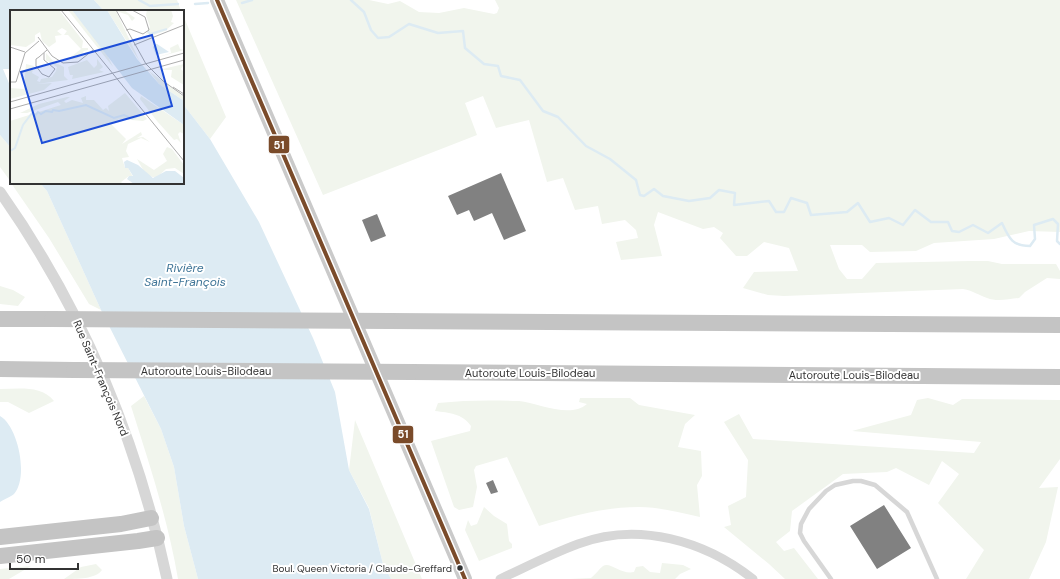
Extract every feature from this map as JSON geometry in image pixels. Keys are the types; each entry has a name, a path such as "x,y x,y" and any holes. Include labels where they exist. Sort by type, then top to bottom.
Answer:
{"highway":[{"path":"0,319 1060,326"},
{"name":"Autoroute Louis-Bilodeau","path":"0,370 1060,377"},
{"path":"0,537 120,524 151,518"},
{"path":"0,556 156,538"}],"main road":[{"path":"217,0 465,579"}],"street":[{"name":"Rue Saint-François Nord","path":"0,192 53,274 89,345 111,396 130,448 167,579"},
{"path":"500,579 579,543 606,537 629,535 663,537 696,546 727,560 753,579"}],"lane":[{"path":"832,579 804,541 800,533 801,524 813,504 826,491 835,485 853,481 861,481 875,485 907,512 937,579"}],"shaded area":[{"path":"94,0 177,0 181,10 103,10"},
{"path":"236,0 369,0 388,4 400,1 419,12 439,13 464,8 494,14 497,13 499,8 495,0 1060,0 1060,232 1029,231 994,239 934,243 916,251 870,252 862,245 830,245 839,269 847,279 862,279 876,263 988,261 1002,264 1056,264 1060,271 1060,279 1047,278 1025,292 1019,298 1003,300 991,299 963,289 784,296 768,295 743,288 754,272 798,271 789,248 764,242 747,256 736,256 720,238 723,233 714,227 703,229 658,212 654,225 662,256 621,260 616,242 638,238 636,230 625,220 602,224 598,206 575,210 563,178 547,182 529,120 496,128 483,96 465,103 477,135 323,195"},
{"path":"184,17 226,117 210,139 184,105"},
{"path":"0,135 10,147 10,181 0,167"},
{"path":"12,184 41,184 47,191 101,310 89,304 49,238"},
{"path":"0,286 13,290 25,297 18,306 0,304"},
{"path":"0,389 36,390 43,392 54,401 29,413 8,402 0,402"},
{"path":"144,396 161,429 174,467 184,526 198,579 178,579 169,535 131,406"},
{"path":"580,398 630,398 639,405 695,415 685,424 678,447 701,451 702,476 697,485 700,517 670,510 626,507 588,513 539,526 507,457 476,466 474,470 477,487 473,507 459,510 454,507 431,441 470,431 471,426 464,418 450,413 435,411 438,403 478,400 519,401 554,409 572,410 587,404 579,402"},
{"path":"928,398 953,405 962,399 1060,400 1060,459 1039,488 1058,487 1046,542 1029,579 966,579 984,550 938,503 959,474 942,461 929,485 896,468 887,472 843,474 792,511 790,531 776,542 784,551 794,548 818,579 785,579 724,527 731,525 728,506 746,497 748,460 724,422 739,414 753,439 974,453 981,442 852,431 911,415 917,400"},
{"path":"355,420 422,579 391,579 383,564 369,508 349,470"},
{"path":"484,507 494,516 507,524 509,541 512,544 512,548 479,561 465,530 468,520 471,526 477,524"},
{"path":"662,563 683,565 691,569 680,574 675,579 570,579 591,578 603,566 606,565 625,572 634,572 636,567 643,566 650,572 660,573"},
{"path":"96,564 102,570 91,577 64,579 81,567"},
{"path":"31,566 9,579 0,579 0,569"}],"water":[{"path":"0,0 94,0 103,10 10,10 10,69 3,69 10,86 10,147 0,135"},
{"name":"Rivière Saint-François","path":"184,105 210,139 259,222 313,338 335,392 349,470 369,509 383,564 391,579 198,579 184,526 174,467 161,429 101,310 47,191 41,184 184,184"},
{"path":"0,416 12,430 16,441 21,464 21,476 14,494 0,502"}],"building":[{"path":"501,173 526,231 504,240 492,213 474,221 469,210 457,215 448,196"},
{"path":"377,214 386,236 371,242 362,220"},
{"path":"493,480 498,492 491,494 486,483"},
{"path":"884,505 911,548 877,569 850,526"}],"waterway":[{"path":"139,0 150,6 178,4"},
{"path":"242,3 252,0"},
{"path":"351,0 364,12 371,30 378,38 389,37 409,24 438,33 463,31 465,48 484,64 498,66 501,76 520,80 543,111 558,117 586,146 610,159 636,180 640,195 644,196 654,189 663,196 689,201 710,198 719,190 735,193 734,205 769,201 776,212 784,212 791,198 807,203 811,215 847,212 858,203 870,222 889,218 903,225 915,210 931,222 948,222 952,231 959,232 973,225 988,233 1002,223 1009,237 1015,243 1024,246 1030,246 1035,239 1034,225 1053,219 1058,224 1057,241 1060,244"},
{"path":"195,4 208,3"}],"transit line":[{"name":"51","path":"217,0 465,579"}],"place":[{"name":"Boul. Queen Victoria / Claude-Greffard","path":"460,568"}]}
